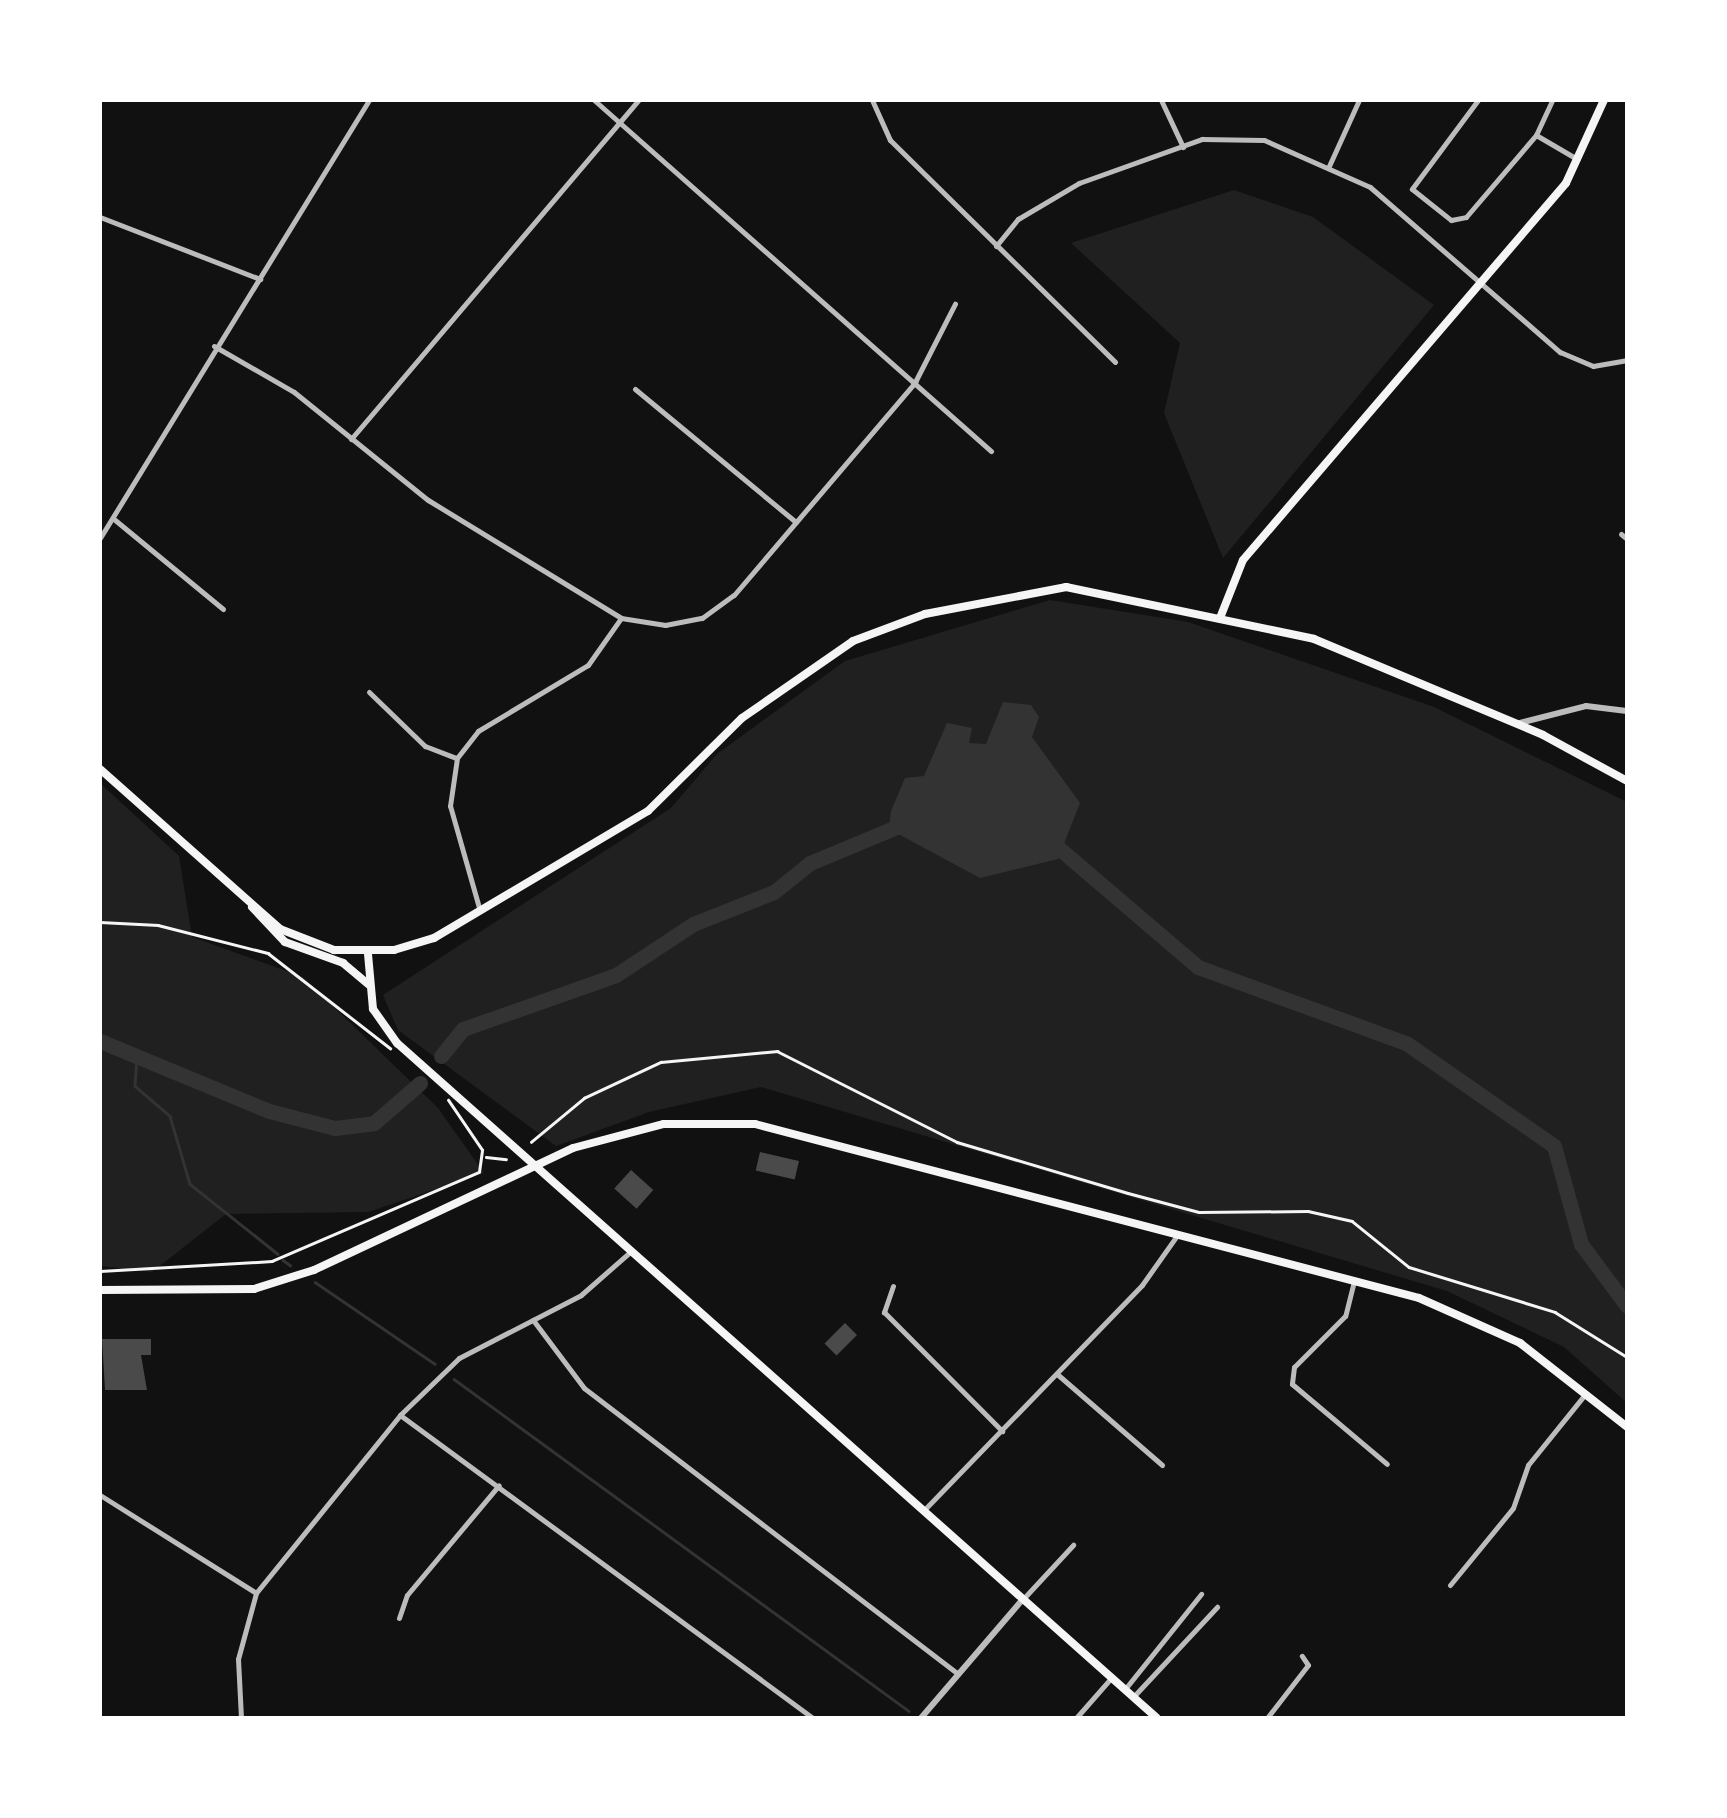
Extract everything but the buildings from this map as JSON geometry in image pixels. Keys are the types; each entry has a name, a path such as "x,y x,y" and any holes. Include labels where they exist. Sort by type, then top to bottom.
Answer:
{"main road":[{"path":"1220,618 1243,560 1580,161 1604,100"},
{"path":"252,907 308,942 368,954 416,945 648,812 742,718 880,629 1066,587 1220,618 1371,659 1515,724 1627,781"},
{"path":"100,769 252,907 285,942 350,967 369,985"},
{"path":"368,954 369,985 382,1026 407,1058 538,1166 1157,1718"},
{"path":"100,1290 254,1288 538,1166 637,1128 755,1124 1179,1232 1461,1313 1586,1393 1627,1427"}],"street":[{"path":"100,538 115,520 214,346 262,280 369,100"},
{"path":"594,100 990,451"},
{"path":"351,438 638,100"},
{"path":"872,100 890,140 1115,362"},
{"path":"1161,100 1183,147"},
{"path":"1329,166 1360,100"},
{"path":"1478,100 1412,189 1448,219 1466,216 1536,135 1552,100"},
{"path":"996,246 1054,193 1183,147 1237,135 1329,166 1370,187 1578,362 1627,360"},
{"path":"1536,135 1580,161"},
{"path":"100,218 262,280"},
{"path":"214,346 351,438 428,500 620,618 665,625 710,614 796,522 915,382 956,304"},
{"path":"635,389 796,522"},
{"path":"115,520 223,609"},
{"path":"1621,534 1627,539"},
{"path":"480,910 450,806 456,758 478,730 588,665 620,618"},
{"path":"368,692 425,746 456,758"},
{"path":"1515,724 1586,706 1627,711"},
{"path":"924,1510 1058,1374 1179,1232"},
{"path":"241,1718 238,1658 256,1593 400,1415 459,1358 533,1320 632,1251"},
{"path":"1354,1281 1345,1316 1294,1367 1292,1384 1387,1464"},
{"path":"893,1286 884,1312 1002,1431"},
{"path":"533,1320 584,1388 845,1579 958,1675"},
{"path":"1058,1374 1162,1465"},
{"path":"1450,1585 1513,1508 1528,1465 1586,1393"},
{"path":"400,1415 812,1718"},
{"path":"400,1618 408,1595 499,1486"},
{"path":"100,1494 256,1593"},
{"path":"921,1718 1073,1545"},
{"path":"1125,1689 1201,1594"},
{"path":"1133,1697 1217,1607"},
{"path":"1267,1718 1308,1664 1302,1656"},
{"path":"1076,1718 1112,1677"}],"path":[{"path":"100,922 158,925 268,954 407,1058"},
{"path":"531,1142 584,1098 661,1062 777,1051 814,1062 956,1142 1128,1193 1199,1212 1308,1211 1352,1221 1409,1266 1556,1312 1627,1357"},
{"path":"439,1086 484,1156"},
{"path":"484,1156 506,1158"},
{"path":"100,1272 272,1261 479,1172 484,1156"}],"shaded area":[{"path":"1234,190 1313,217 1434,305 1223,558 1164,413 1180,343 1071,243"},
{"path":"1050,600 1188,622 1434,707 1627,802 1627,1403 1564,1347 1447,1291 761,1087 649,1112 556,1146 398,1030 383,995 671,808 717,754 845,661"},
{"path":"1003,702 1031,705 1039,717 1032,737 1080,803 1058,859 980,878 889,829 891,811 905,778 924,776 947,723 972,728 969,743 986,744"},
{"path":"100,783 179,856 192,937 303,977 438,1108 484,1173 368,1212 226,1214 152,1272 100,1266"}],"waterway":[{"path":"441,1056 463,1029 616,975 693,924 774,892 810,863 906,823"},
{"path":"1047,838 1198,967 1406,1043 1554,1146 1581,1244 1627,1306"},
{"path":"100,1041 269,1111 335,1128 374,1123 420,1083"},
{"path":"137,1057 135,1086 170,1116 190,1184 278,1254"},
{"path":"283,1260 290,1265"},
{"path":"315,1282 435,1364"},
{"path":"454,1379 909,1711"}]}
